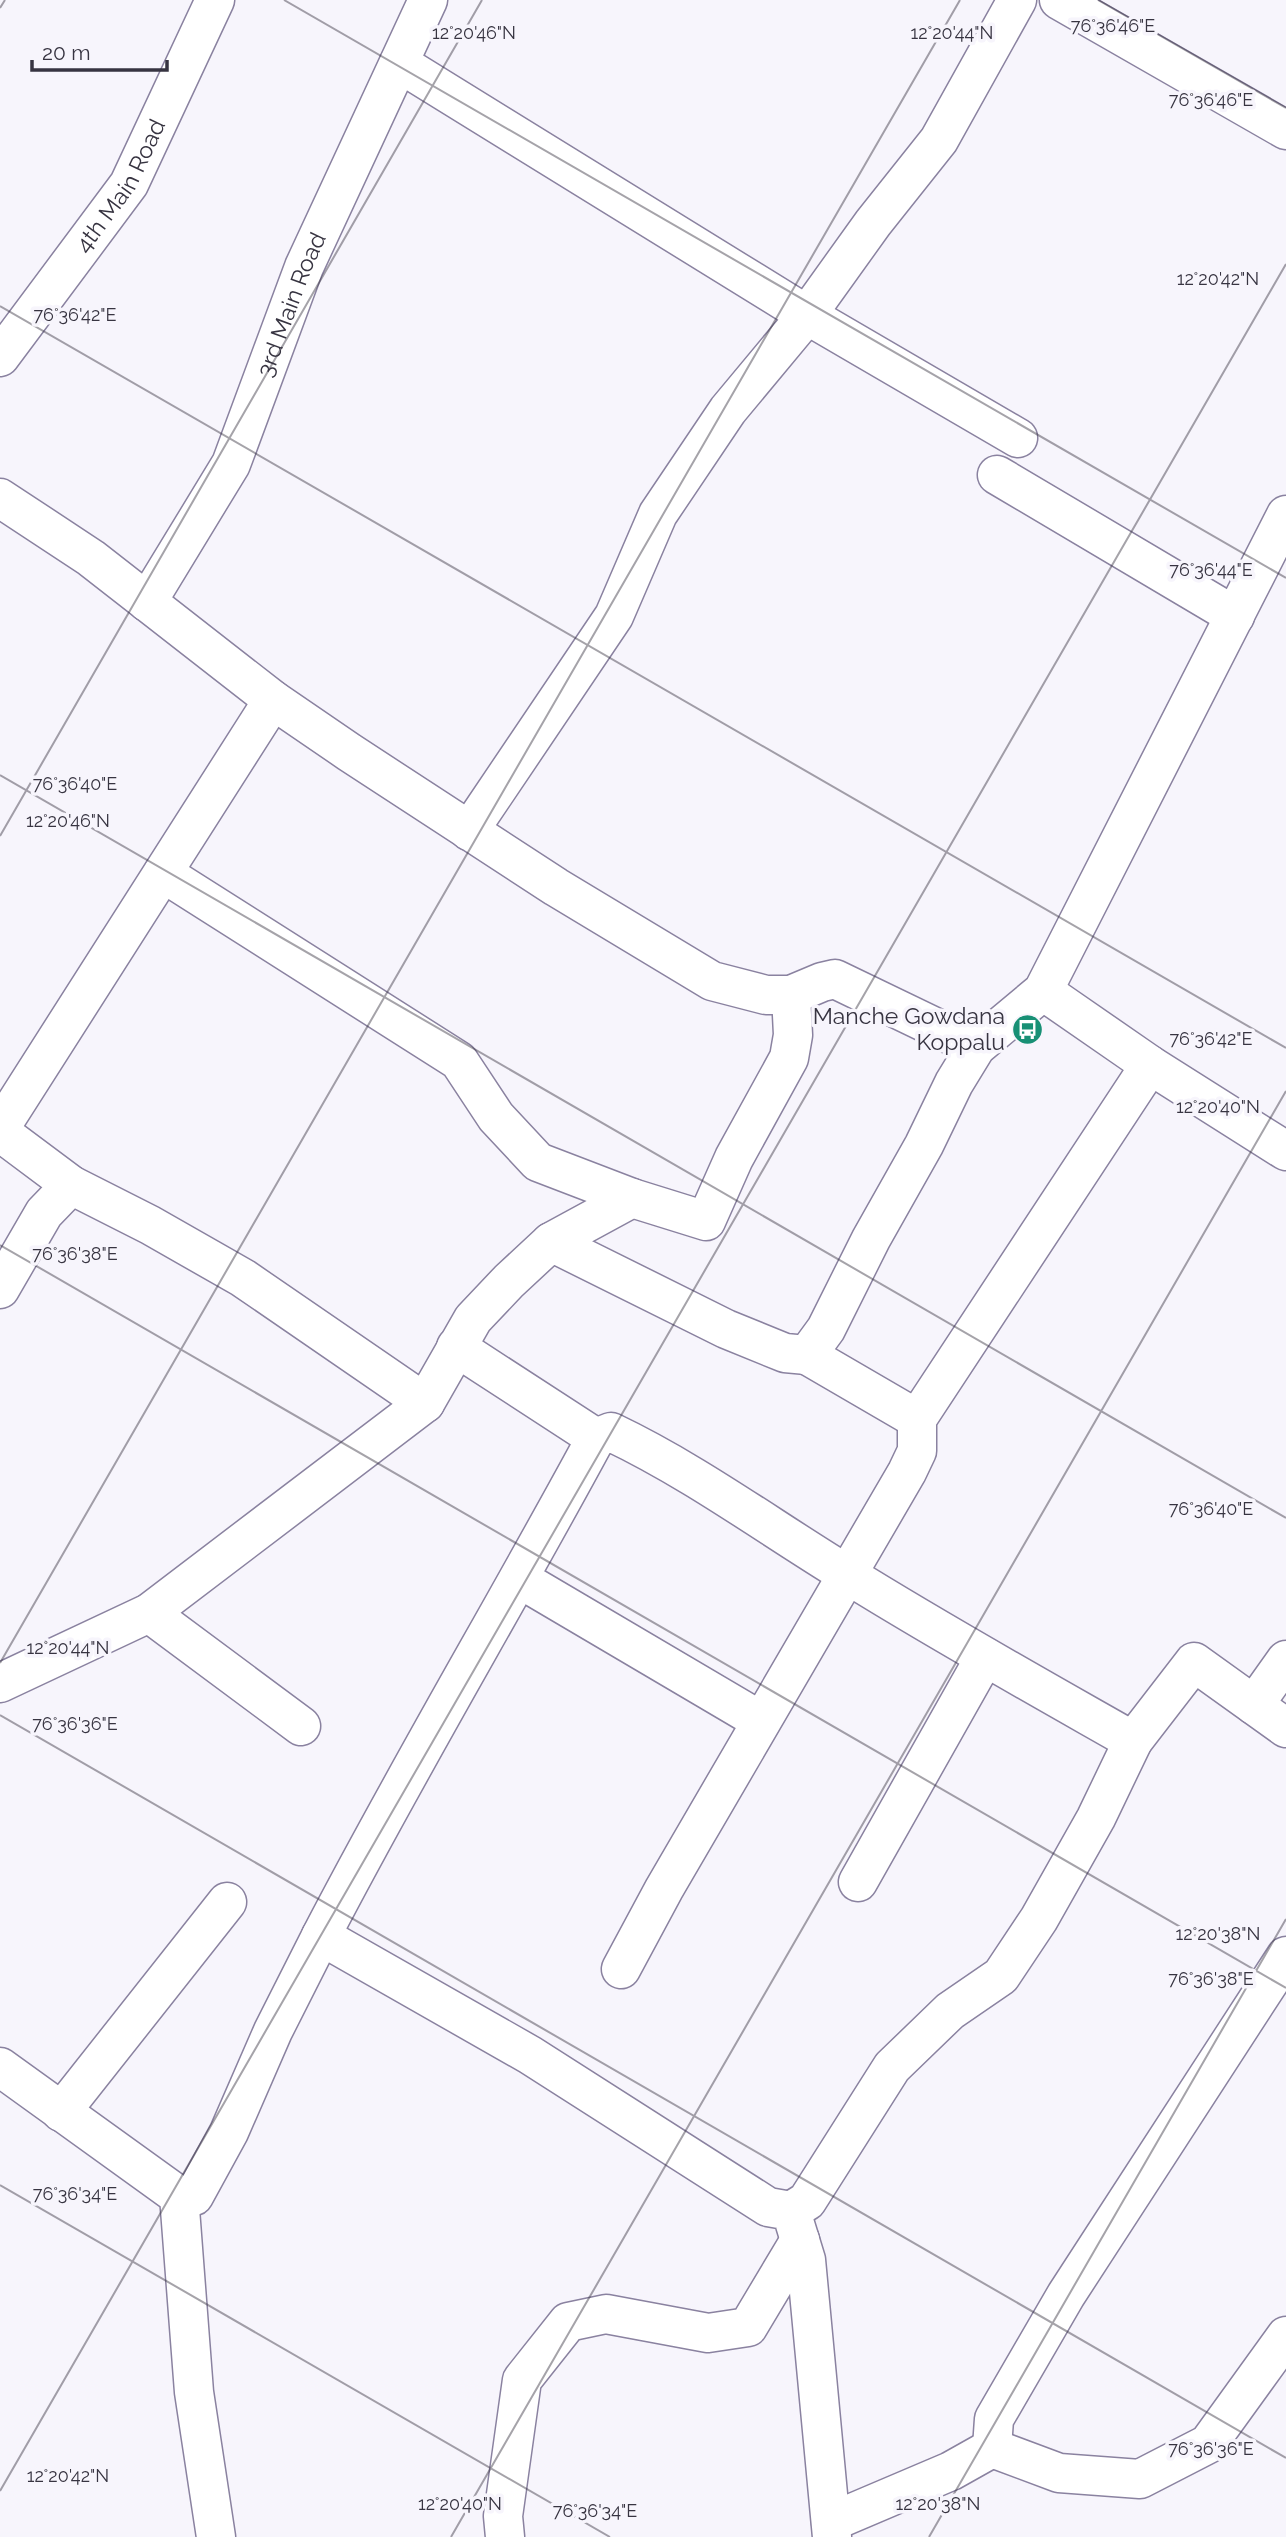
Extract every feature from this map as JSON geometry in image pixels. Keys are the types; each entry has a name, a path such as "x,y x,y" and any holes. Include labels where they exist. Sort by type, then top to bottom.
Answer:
{"street":[{"name":"4th Main Road","path":"0,357 129,184 215,0"},
{"name":"3rd Main Road","path":"147,602 231,464 304,267 428,0"},
{"path":"469,831 614,617 658,514 728,410 807,316 873,223 939,140 1017,0"},
{"path":"1059,0 1286,130"},
{"path":"399,63 807,316 1018,438"},
{"path":"997,475 1235,616"},
{"path":"0,498 91,558 273,700 556,887 712,981 766,995 791,995 835,979 976,1047"},
{"path":"807,1355 826,1329 871,1239 976,1047 1043,991 1235,616 1283,528"},
{"path":"273,700 0,1130 71,1185 150,1225 243,1278 425,1403"},
{"path":"163,873 458,1061 496,1117 538,1162 632,1198 706,1222 734,1158 789,1058 793,1035 791,995"},
{"path":"1043,991 1150,1065 1286,1151"},
{"path":"621,1969 664,1889 848,1575 917,1451 917,1419 1150,1065"},
{"path":"0,1289 44,1213 71,1185"},
{"path":"0,1683 149,1613 425,1403 473,1319 509,1281 551,1242 632,1198"},
{"path":"551,1242 726,1329 785,1353 807,1355 917,1419"},
{"path":"456,1347 596,1438"},
{"path":"0,2067 179,2196 194,2196 229,2132 273,2031 373,1836 520,1579 596,1438 611,1432 648,1450 848,1575 1133,1741"},
{"path":"520,1579 761,1721"},
{"path":"149,1613 301,1726"},
{"path":"858,1882 985,1657"},
{"path":"1254,1705 1286,1660"},
{"path":"505,2537 503,2516 522,2380 568,2322 606,2314 708,2333 748,2327 807,2201 892,2067 950,2011 1001,1976 1039,1919 1096,1818 1133,1741 1194,1662 1286,1728"},
{"path":"61,2112 227,1902"},
{"path":"321,1936 530,2055 796,2226 806,2260 832,2529 992,2448 1059,2473 1140,2479 1208,2444 1286,2336"},
{"path":"992,2448 994,2419 1066,2295 1286,1956"},
{"path":"179,2196 194,2392 216,2537"}],"place":[{"name":"Manche Gowdana Koppalu","path":"1028,1029"}]}
